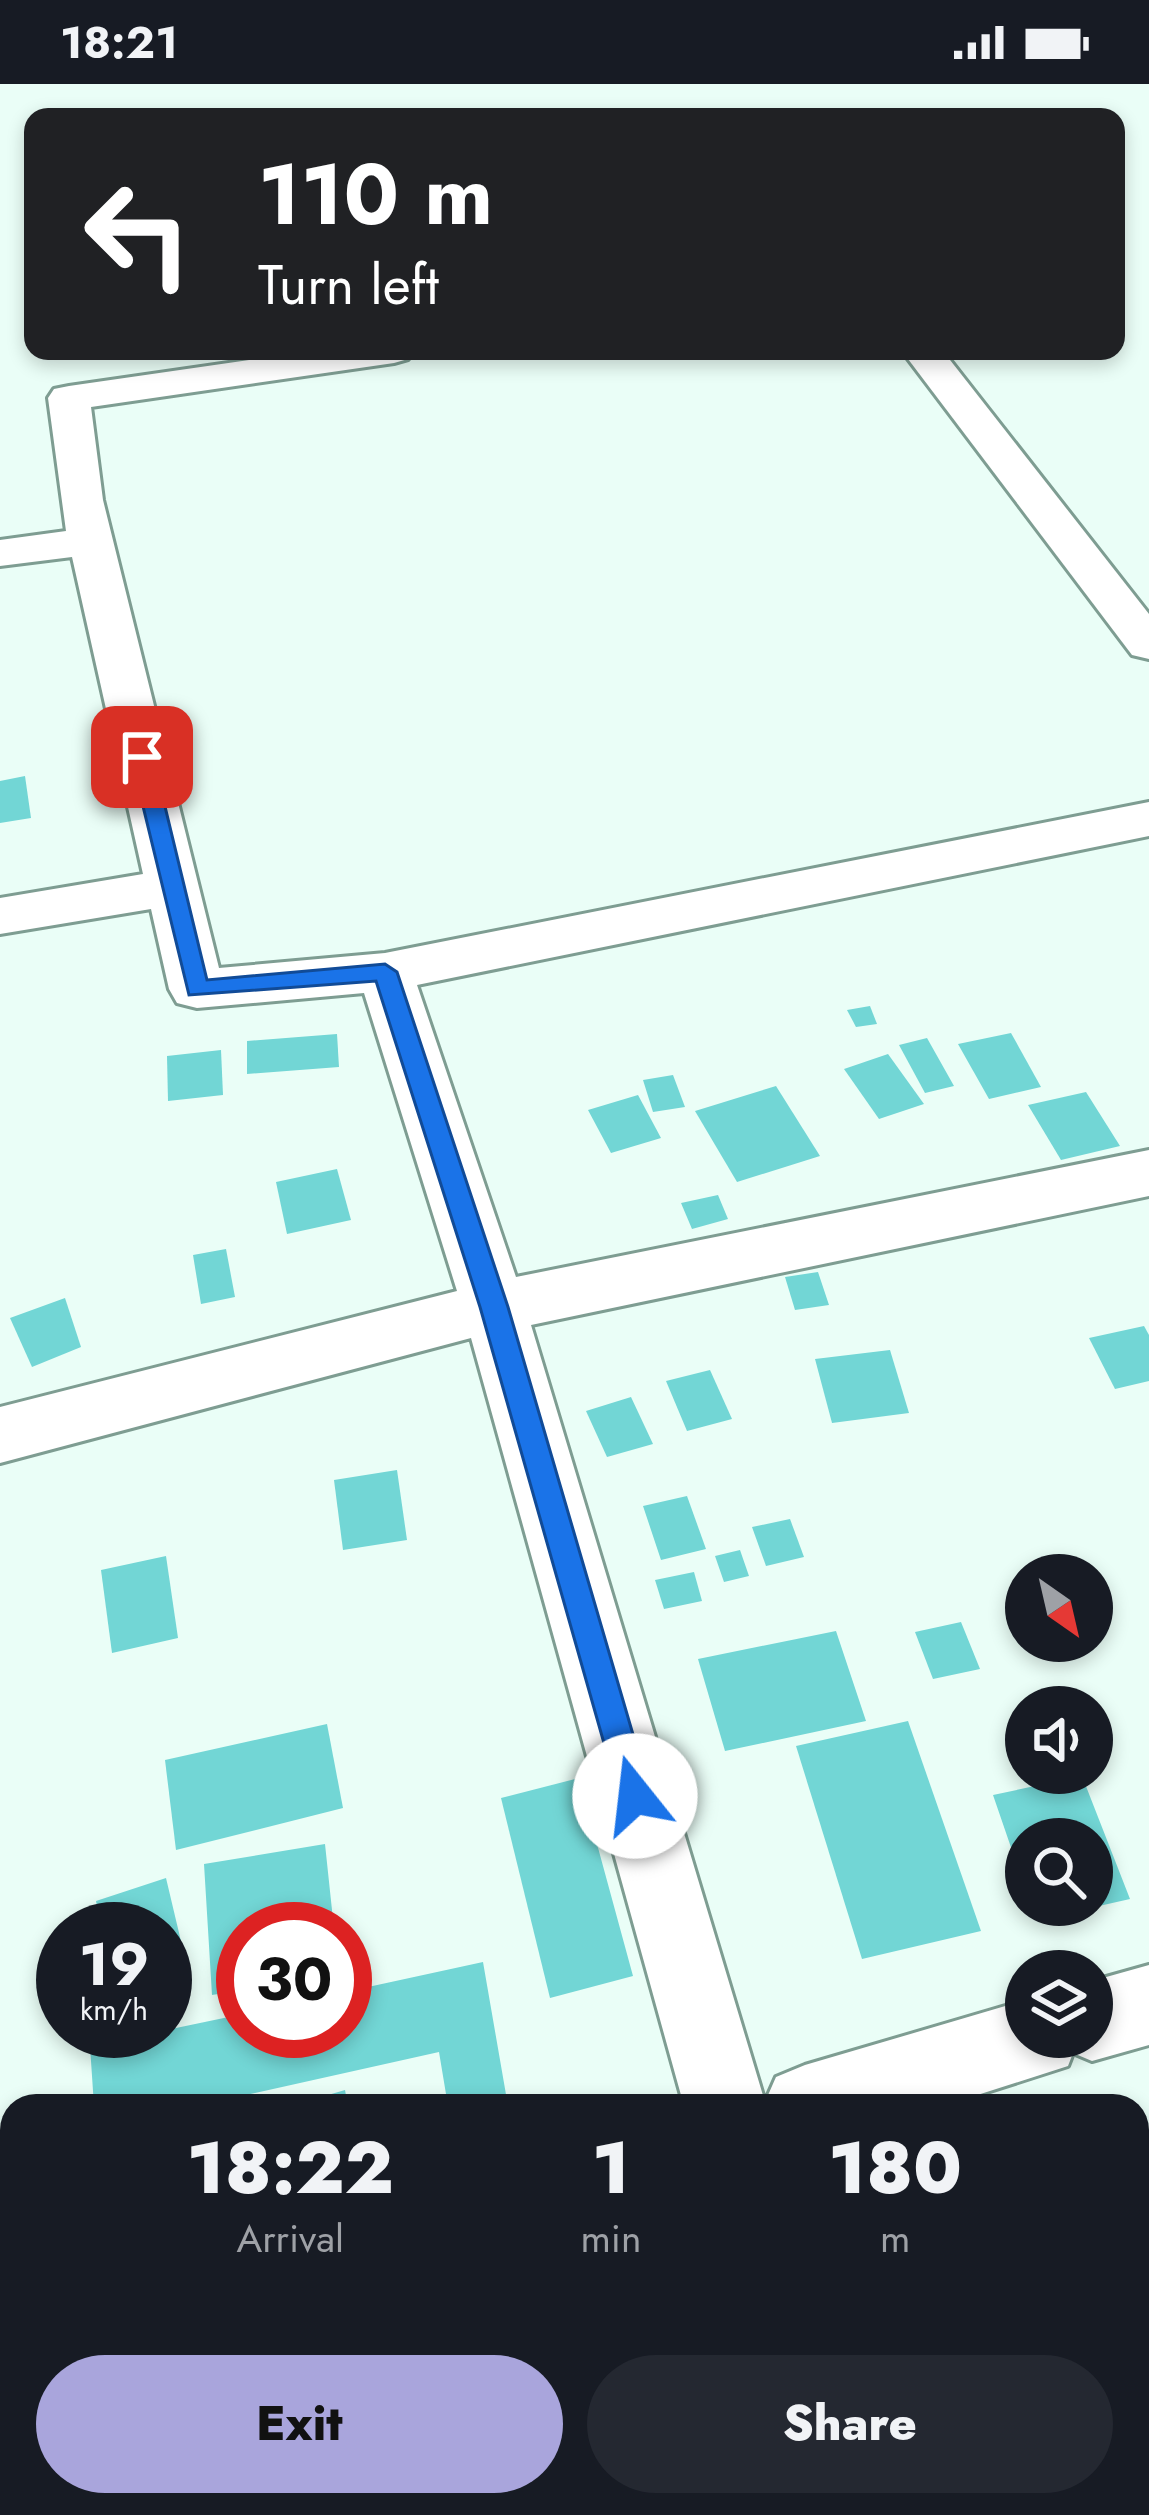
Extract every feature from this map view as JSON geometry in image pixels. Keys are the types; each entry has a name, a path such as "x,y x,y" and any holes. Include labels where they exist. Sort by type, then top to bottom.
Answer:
{"street":[{"path":"332,360 69,398 81,500 197,989 385,972 1149,819"},
{"path":"929,360 1149,645"},
{"path":"0,553 91,541"},
{"path":"0,916 172,887"},
{"path":"385,972 494,1307 722,2094"},
{"path":"0,1435 494,1307 1149,1173"},
{"path":"1113,2015 1149,2005"},
{"path":"846,2094 1005,2047"}],"building":[{"path":"25,776 31,818 0,823 0,781"},
{"path":"870,1006 877,1024 856,1027 847,1010"},
{"path":"1011,1033 1041,1087 989,1099 958,1044"},
{"path":"337,1034 339,1067 247,1074 247,1041"},
{"path":"927,1038 954,1086 925,1093 899,1045"},
{"path":"221,1050 223,1095 168,1101 167,1056"},
{"path":"888,1054 924,1104 879,1119 844,1069"},
{"path":"673,1075 685,1107 653,1112 643,1080"},
{"path":"776,1086 820,1156 737,1182 695,1111"},
{"path":"1086,1092 1120,1146 1061,1160 1028,1105"},
{"path":"638,1095 661,1138 611,1153 588,1110"},
{"path":"337,1169 351,1220 287,1234 276,1182"},
{"path":"718,1195 728,1219 692,1229 681,1203"},
{"path":"226,1249 235,1297 201,1304 193,1255"},
{"path":"818,1272 829,1305 795,1310 785,1277"},
{"path":"65,1298 81,1347 32,1367 10,1318"},
{"path":"1144,1326 1149,1335 1149,1381 1115,1389 1089,1338"},
{"path":"890,1350 909,1413 832,1423 815,1359"},
{"path":"710,1370 732,1419 687,1431 666,1381"},
{"path":"631,1397 653,1444 607,1457 586,1411"},
{"path":"397,1470 407,1540 343,1550 334,1480"},
{"path":"687,1496 706,1549 661,1560 643,1506"},
{"path":"790,1519 804,1557 766,1566 752,1527"},
{"path":"740,1550 749,1576 724,1582 715,1556"},
{"path":"166,1556 178,1638 112,1653 101,1570"},
{"path":"694,1572 702,1601 664,1609 655,1580"},
{"path":"961,1622 980,1669 933,1679 915,1632"},
{"path":"836,1631 866,1721 725,1751 698,1659"},
{"path":"908,1721 981,1931 862,1959 796,1746"},
{"path":"327,1724 343,1808 176,1850 165,1760"},
{"path":"579,1778 633,1976 550,1998 501,1798"},
{"path":"1089,1794 1098,1818 1005,1818 1005,1830 993,1795"},
{"path":"325,1844 331,1902 216,1902 216,1994 212,1995 204,1864"},
{"path":"1113,1855 1130,1899 1113,1903"},
{"path":"166,1878 172,1902 96,1902"},
{"path":"483,1962 506,2094 446,2094 439,2052 251,2094 93,2094 91,2058 192,2058 192,2025 216,2020 216,2058 372,2058 372,1986"}],"route":[{"path":"142,757 197,989 385,972 494,1307 635,1796"}]}
